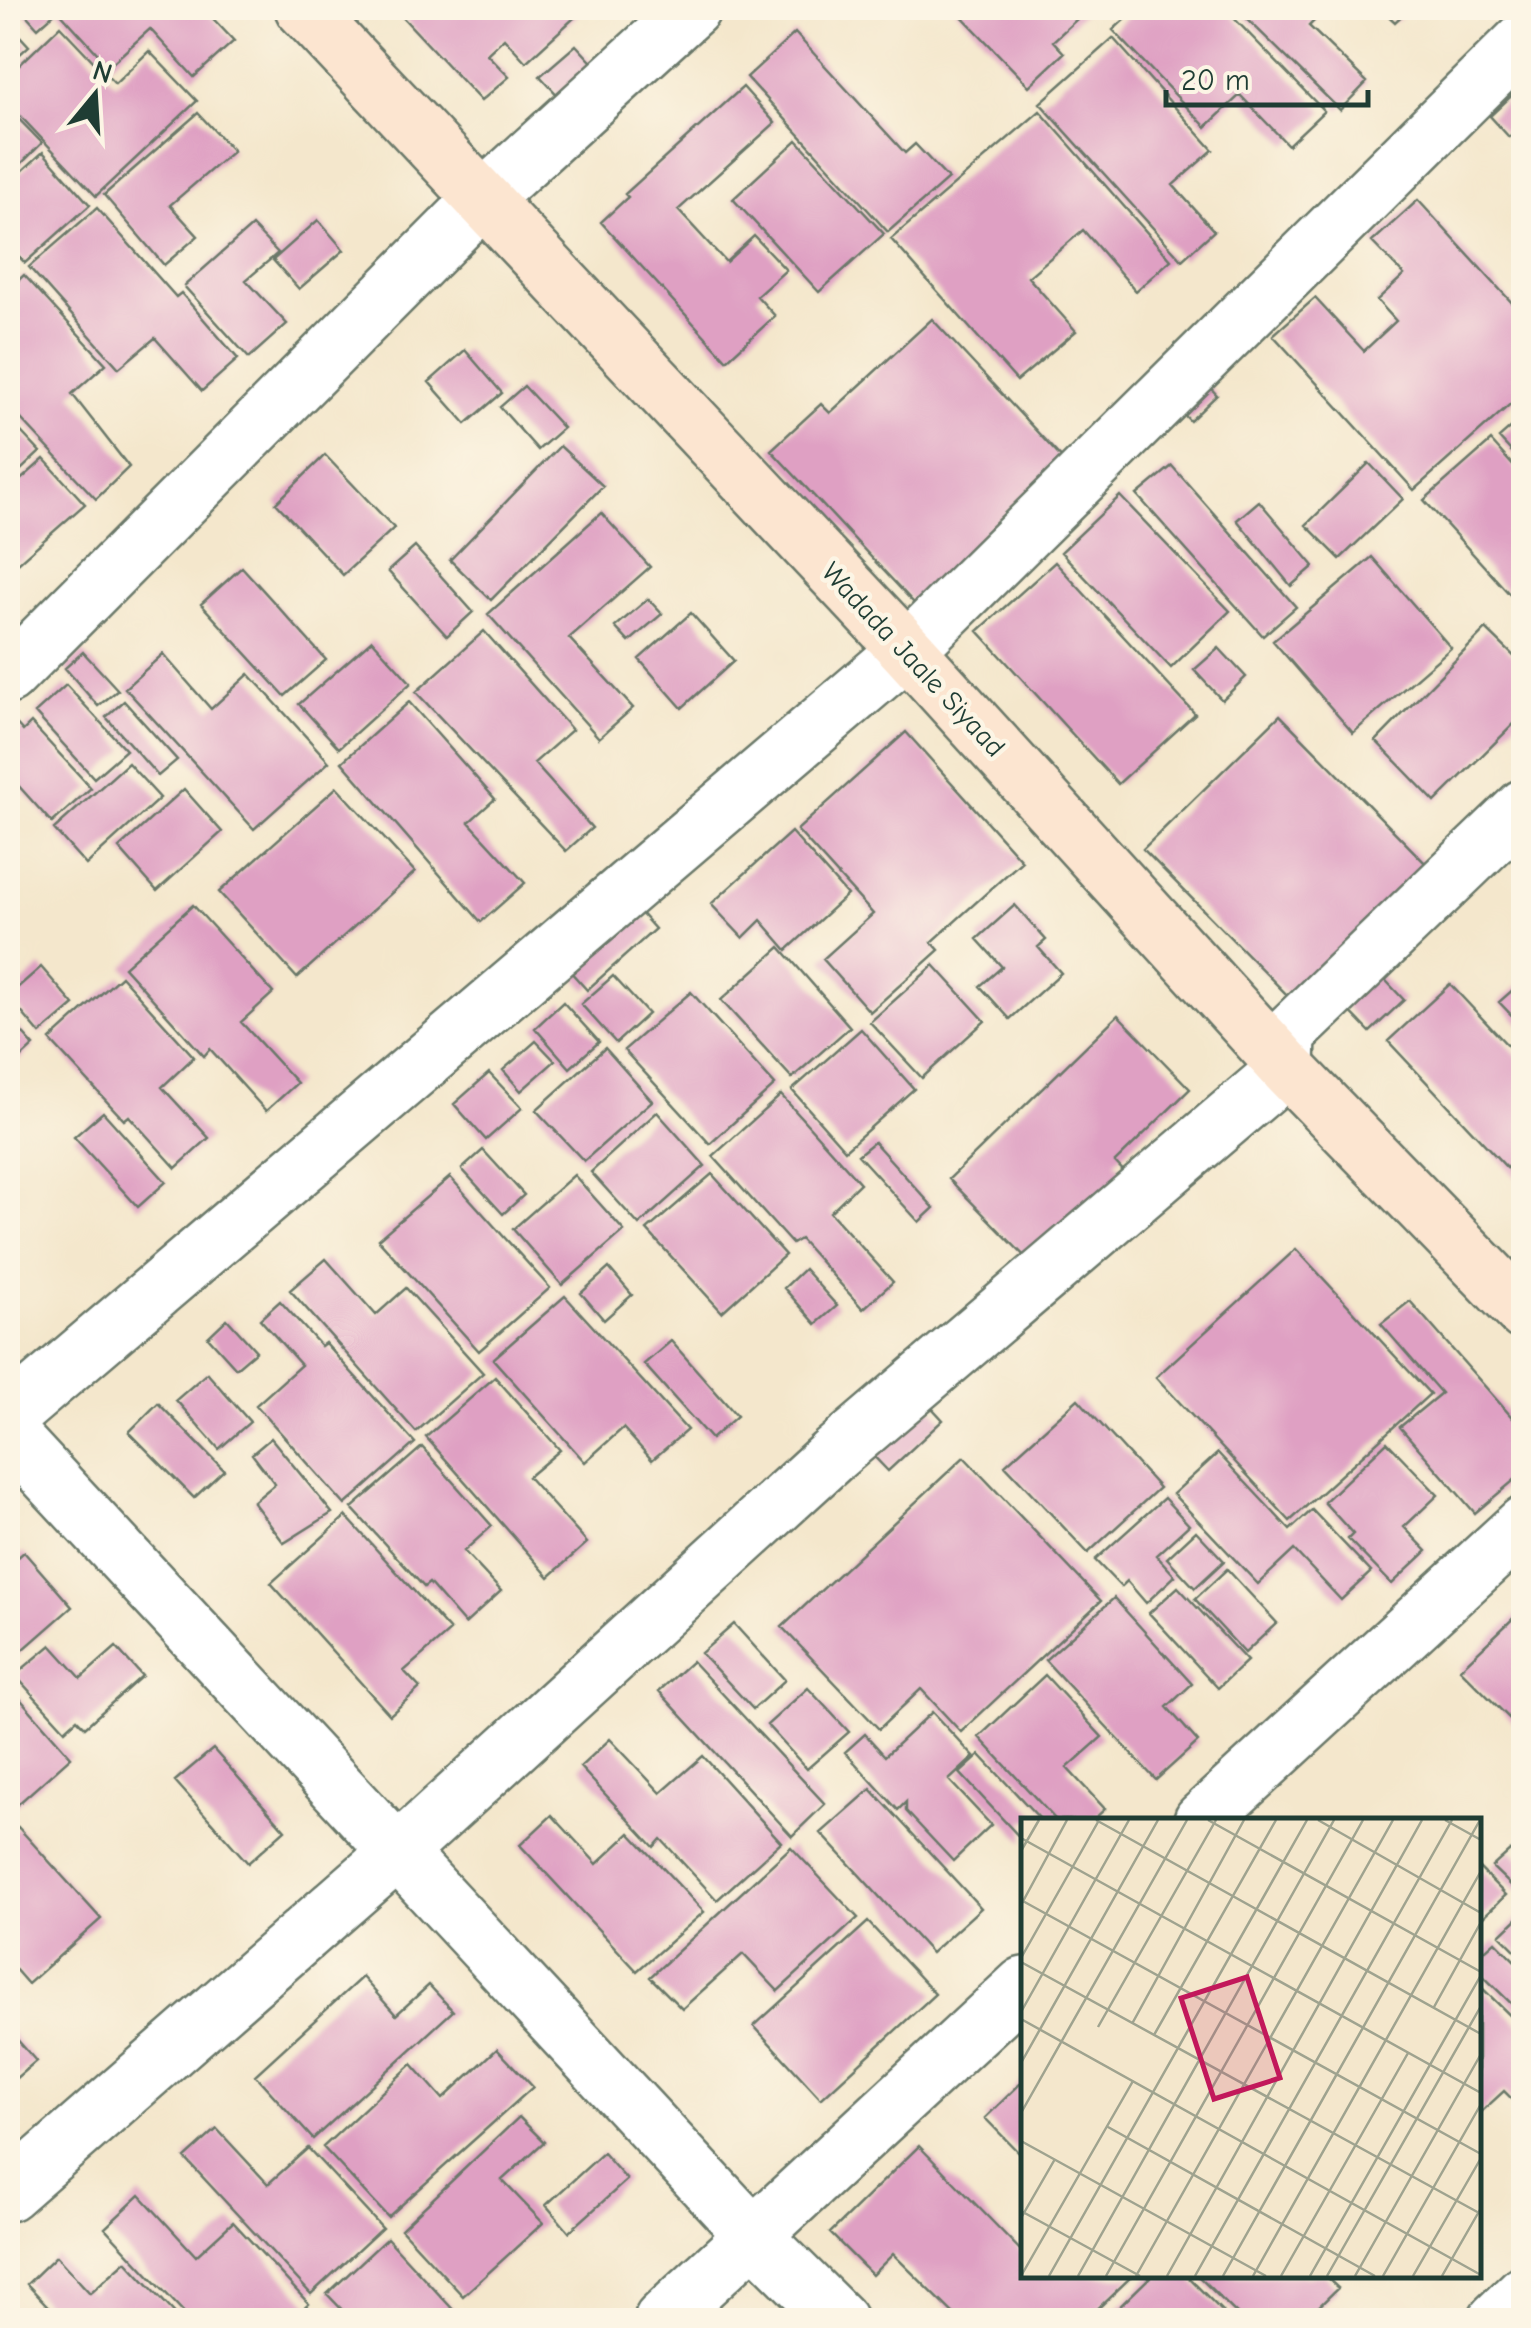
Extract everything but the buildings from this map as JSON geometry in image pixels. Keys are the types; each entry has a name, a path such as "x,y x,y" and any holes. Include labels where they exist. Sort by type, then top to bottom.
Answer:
{"main road":[{"name":"Wadada Jaale Siyaad","path":"302,8 907,650 1287,1068 1524,1312"}],"street":[{"path":"8,676 484,198 693,8"},
{"path":"8,1417 907,650 1524,40"},
{"path":"8,2193 398,1852 832,1456 1287,1068 1288,1034 1524,807"},
{"path":"8,1433 753,2235 839,2320"},
{"path":"1204,1818 1524,1524"},
{"path":"662,2320 1021,1988"},
{"path":"1496,2320 1524,2293"}]}
